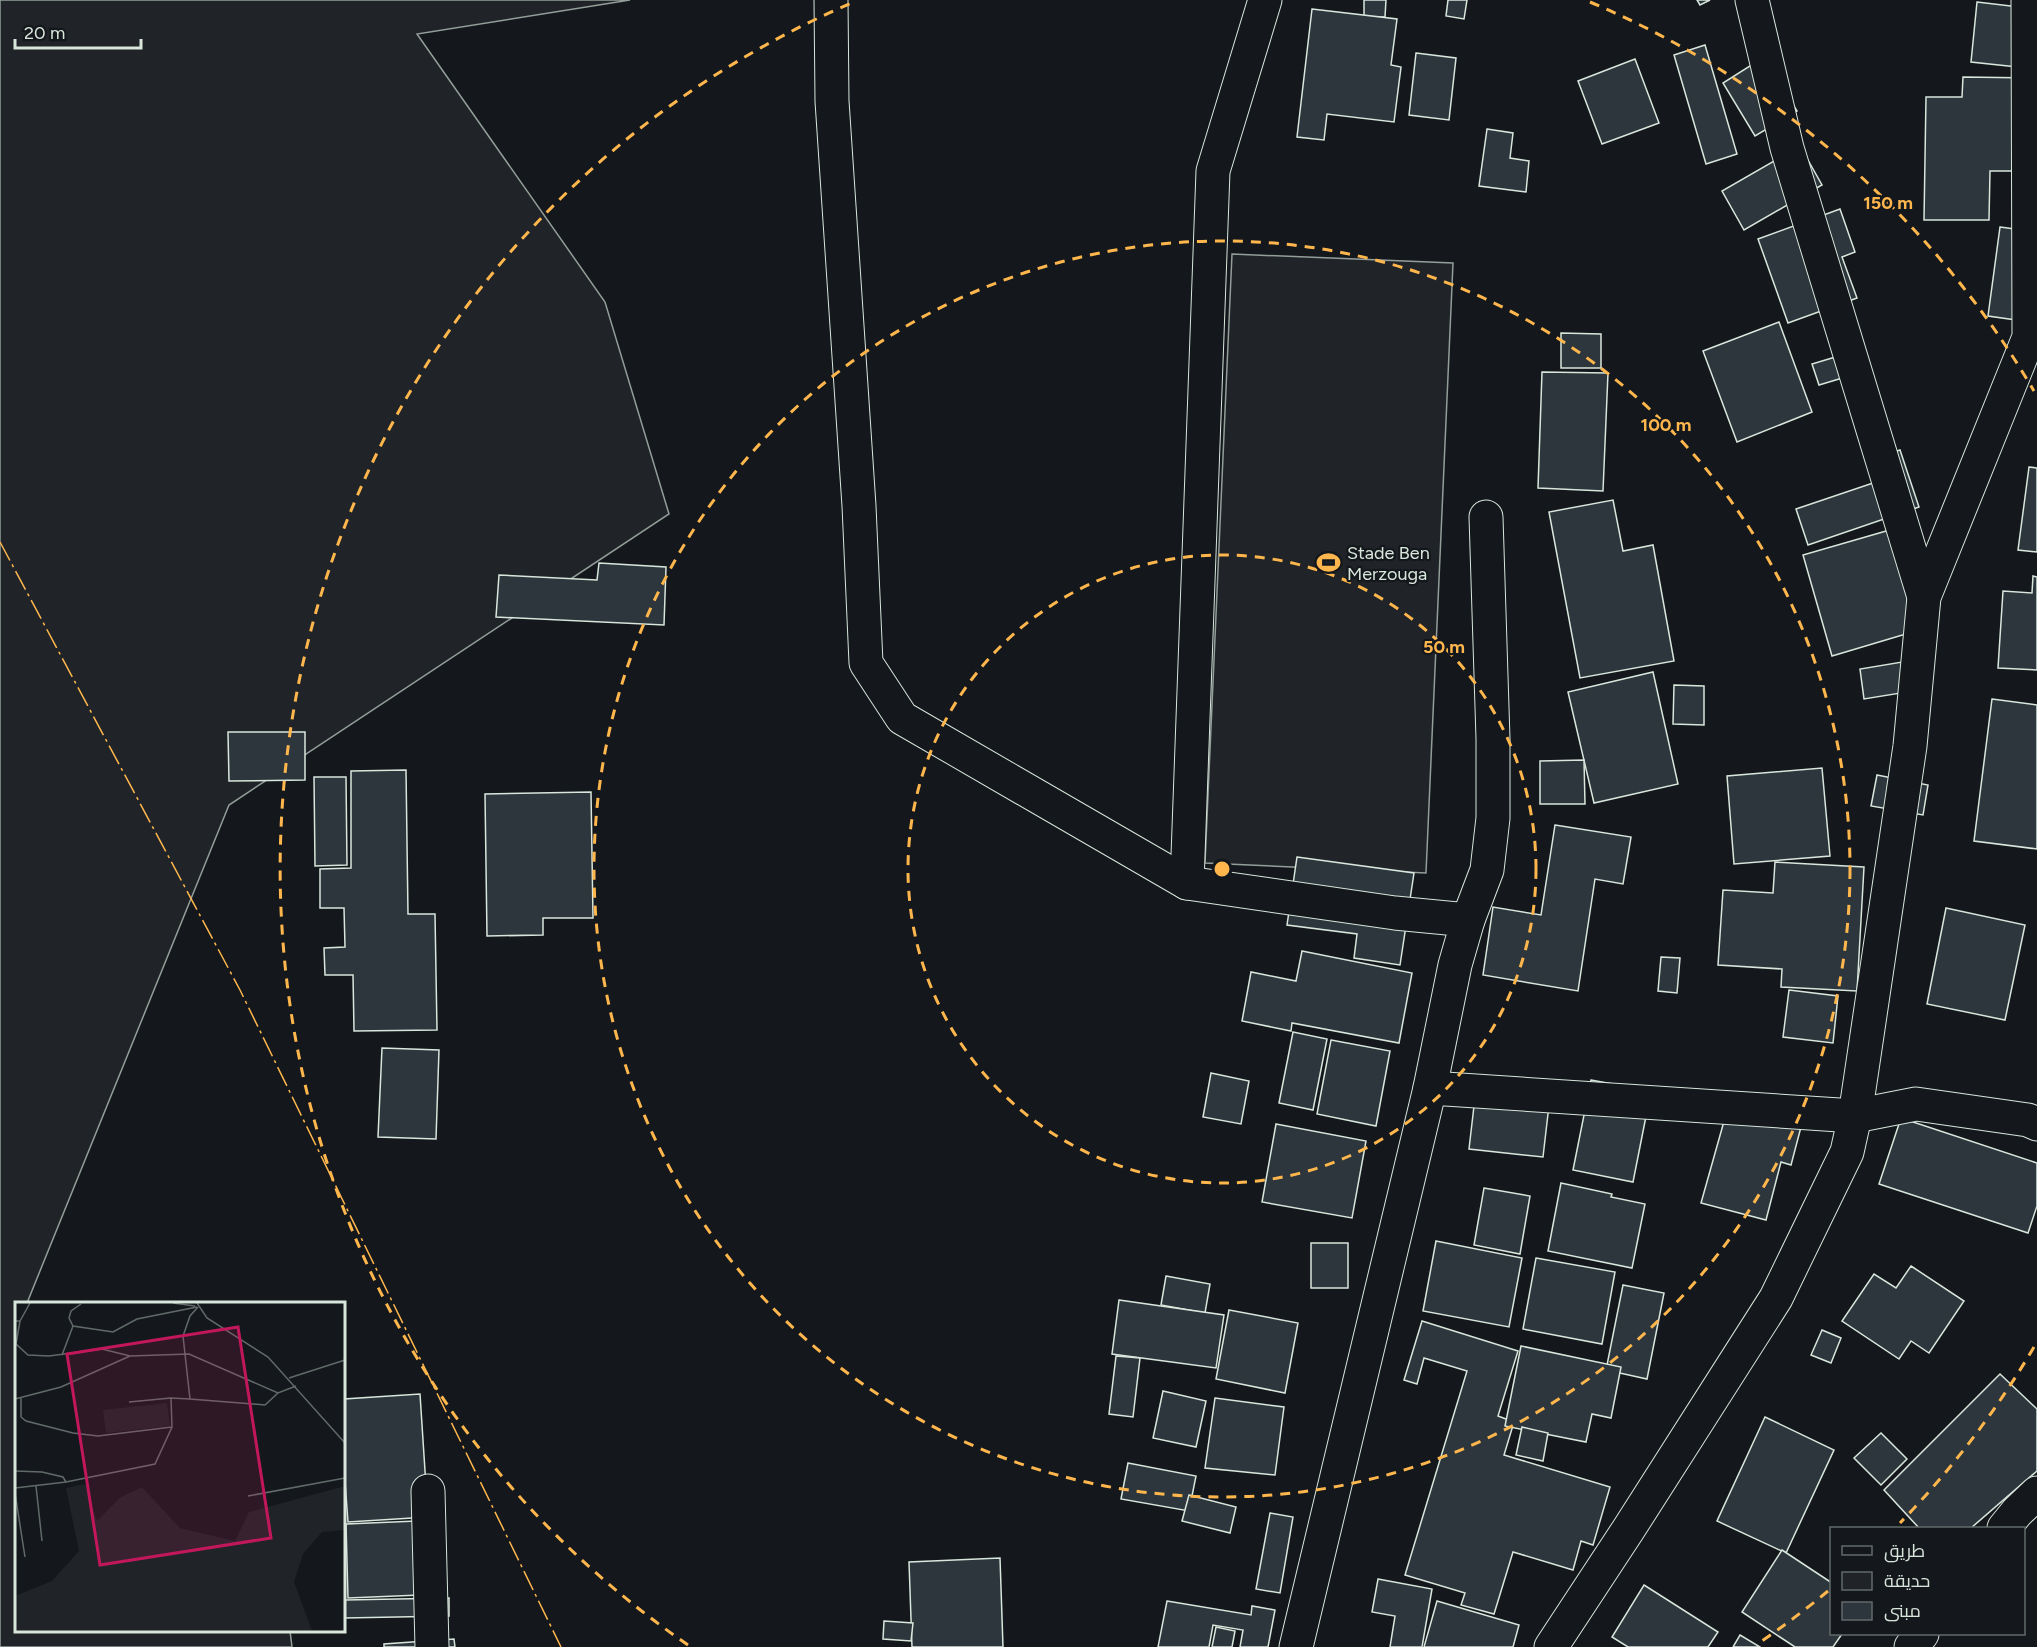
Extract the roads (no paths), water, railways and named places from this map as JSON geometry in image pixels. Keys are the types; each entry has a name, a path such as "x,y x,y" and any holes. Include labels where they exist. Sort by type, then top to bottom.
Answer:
{"street":[{"path":"831,0 832,101 859,506 866,663 902,718 1187,883 1395,913 1468,920"},
{"path":"1187,883 1213,171 1265,0"},
{"path":"1752,0 1786,148 1924,597"},
{"path":"1551,1647 1776,1298 1847,1152 1855,1116 1910,746 1924,597 2029,337 2028,0"},
{"path":"1296,1647 1430,1088 1455,965 1468,920 1487,870 1493,818 1493,739 1485,517"},
{"path":"1430,1088 1855,1116 1916,1104 2028,1120 2037,1124"},
{"path":"428,1491 432,1647"},
{"path":"2005,1527 2037,1492"},
{"path":"1911,1647 1921,1635"}],"place":[{"name":"Stade Ben Merzouga","path":"1329,563"}]}
